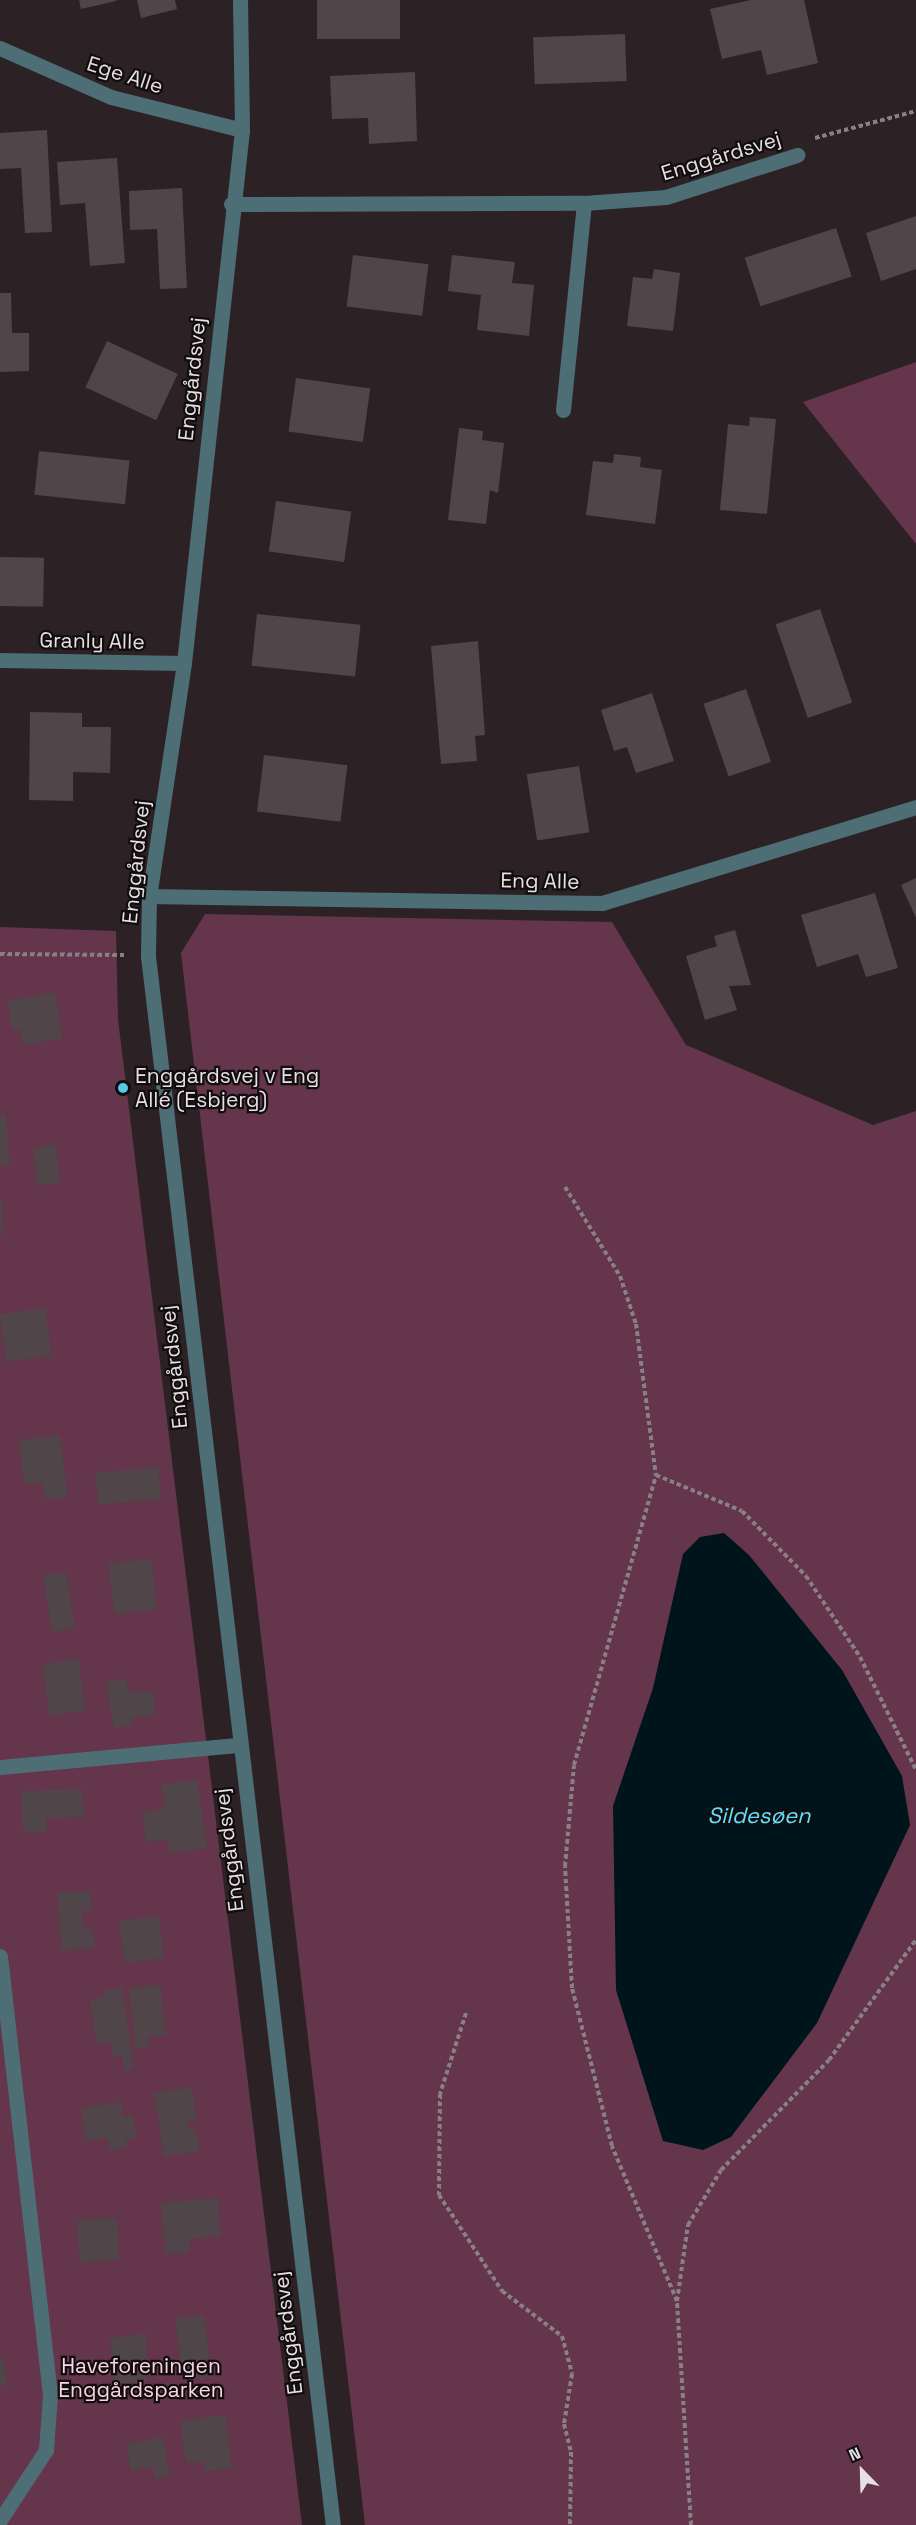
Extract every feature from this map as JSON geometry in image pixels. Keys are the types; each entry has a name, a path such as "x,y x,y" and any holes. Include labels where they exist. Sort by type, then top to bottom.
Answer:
{"street":[{"name":"Enggårdsvej","path":"240,0 242,130 231,204 184,663 149,896 148,956 237,1745 333,2525"},
{"name":"Ege Alle","path":"0,48 111,97 242,130"},
{"name":"Enggårdsvej","path":"231,204 584,203 666,197 797,155"},
{"path":"563,410 584,203"},
{"name":"Granly Alle","path":"0,660 184,663"},
{"name":"Eng Alle","path":"149,896 602,903 916,807"},
{"path":"0,1767 237,1745"},
{"path":"0,1956 50,2395 46,2450 0,2520"}],"path":[{"path":"797,155 807,140 916,111"},
{"path":"0,954 148,956"},
{"path":"564,1188 620,1276 636,1324 656,1475 574,1765 565,1866 572,1988 612,2146 677,2301"},
{"path":"656,1475 742,1511 806,1576 860,1657 916,1770"},
{"path":"691,2525 677,2301 688,2225 721,2170 829,2060 916,1940"},
{"path":"466,2013 440,2094 439,2195 502,2291 562,2336 572,2374 564,2424 571,2452 570,2525"}],"green space":[{"path":"916,362 916,544 803,402"},
{"path":"205,914 612,922 686,1045 873,1125 916,1111 916,2525 365,2525 181,953"},
{"name":"Haveforeningen Enggårdsparken","path":"0,927 116,931 118,1019 302,2525 0,2525"}],"water":[{"name":"Sildesøen","path":"724,1533 749,1555 842,1670 902,1776 910,1825 817,2023 731,2137 703,2150 663,2141 616,1990 613,1806 653,1688 683,1554 700,1537"}],"building":[{"path":"79,0 116,0 116,1 81,9"},
{"path":"137,0 175,0 177,9 141,18"},
{"path":"317,0 400,0 400,39 317,39"},
{"path":"751,0 804,0 818,63 767,75 761,50 722,59 710,9"},
{"path":"625,34 627,81 535,84 533,37"},
{"path":"415,72 417,141 369,144 368,118 332,119 330,76"},
{"path":"47,130 52,232 25,233 21,168 0,169 0,133"},
{"path":"117,158 125,263 90,266 85,203 60,205 57,162"},
{"path":"182,188 187,288 160,289 157,229 130,230 129,191"},
{"path":"916,216 916,269 881,281 866,233"},
{"path":"836,228 852,277 760,306 745,258"},
{"path":"353,255 428,264 422,316 347,307"},
{"path":"452,255 515,262 512,283 534,285 529,336 477,330 481,295 448,291"},
{"path":"654,269 680,273 673,331 627,326 633,277 652,279"},
{"path":"0,293 11,293 12,333 29,333 29,371 0,372"},
{"path":"107,341 178,374 156,420 85,387"},
{"path":"296,378 370,388 363,442 288,431"},
{"path":"750,417 776,419 767,514 720,510 728,424 749,426"},
{"path":"459,428 483,431 482,440 504,443 498,493 490,490 486,524 448,520"},
{"path":"39,451 130,461 125,504 34,495"},
{"path":"614,454 641,457 640,467 662,470 655,524 586,515 593,461 613,463"},
{"path":"276,501 351,512 344,562 269,552"},
{"path":"0,557 44,558 43,607 0,606"},
{"path":"820,609 852,703 808,718 776,624"},
{"path":"257,614 360,625 355,677 252,666"},
{"path":"478,641 485,735 475,736 477,761 441,764 431,646"},
{"path":"746,689 771,762 729,776 703,704"},
{"path":"652,693 674,761 636,773 627,747 614,751 601,710"},
{"path":"30,712 82,713 82,727 111,727 110,773 73,772 73,801 29,800"},
{"path":"264,755 347,765 340,822 257,812"},
{"path":"579,766 589,832 537,840 527,774"},
{"path":"916,878 916,918 901,885"},
{"path":"875,893 898,968 866,977 858,954 817,967 801,915"},
{"path":"735,930 751,985 729,986 737,1010 705,1020 686,956 717,946 714,936"},
{"path":"55,992 63,1038 23,1045 20,1029 12,1030 7,1001"},
{"path":"0,1114 6,1114 10,1165 0,1166"},
{"path":"56,1145 60,1183 37,1185 33,1147"},
{"path":"2,1201 4,1234 0,1235 0,1202"},
{"path":"45,1308 52,1356 6,1362 0,1314"},
{"path":"60,1435 68,1497 45,1500 43,1483 24,1484 19,1440"},
{"path":"158,1467 161,1499 98,1504 95,1472"},
{"path":"151,1559 157,1609 114,1614 108,1564"},
{"path":"66,1572 75,1628 52,1632 43,1576"},
{"path":"78,1659 85,1710 50,1716 42,1664"},
{"path":"126,1679 129,1693 152,1690 156,1714 131,1718 132,1725 114,1728 106,1682"},
{"path":"197,1780 207,1848 170,1853 168,1840 146,1842 142,1812 165,1809 161,1785"},
{"path":"83,1789 84,1817 46,1818 47,1831 23,1832 21,1791"},
{"path":"90,1891 92,1911 82,1911 84,1930 93,1929 95,1948 62,1950 57,1893"},
{"path":"159,1916 164,1958 124,1963 119,1921"},
{"path":"161,1985 166,2035 148,2036 149,2047 135,2049 129,1988"},
{"path":"122,1987 134,2069 124,2071 122,2055 113,2057 110,2042 96,2044 90,1999 105,1997 104,1990"},
{"path":"192,2087 197,2121 187,2122 188,2130 196,2129 199,2151 164,2157 154,2093"},
{"path":"121,2102 123,2117 133,2115 136,2138 126,2139 127,2147 110,2150 108,2138 86,2141 81,2108"},
{"path":"218,2198 221,2236 189,2239 190,2252 165,2254 161,2203"},
{"path":"117,2218 119,2260 79,2262 77,2220"},
{"path":"204,2315 212,2377 183,2380 175,2319"},
{"path":"147,2333 146,2381 115,2385 110,2338"},
{"path":"3,2357 7,2385 0,2386 0,2358"},
{"path":"226,2415 232,2468 204,2471 203,2461 186,2463 180,2421"},
{"path":"163,2437 170,2476 155,2479 153,2467 131,2471 126,2444"}],"place":[{"name":"Enggårdsvej v Eng Allé (Esbjerg)","path":"123,1088"}]}
